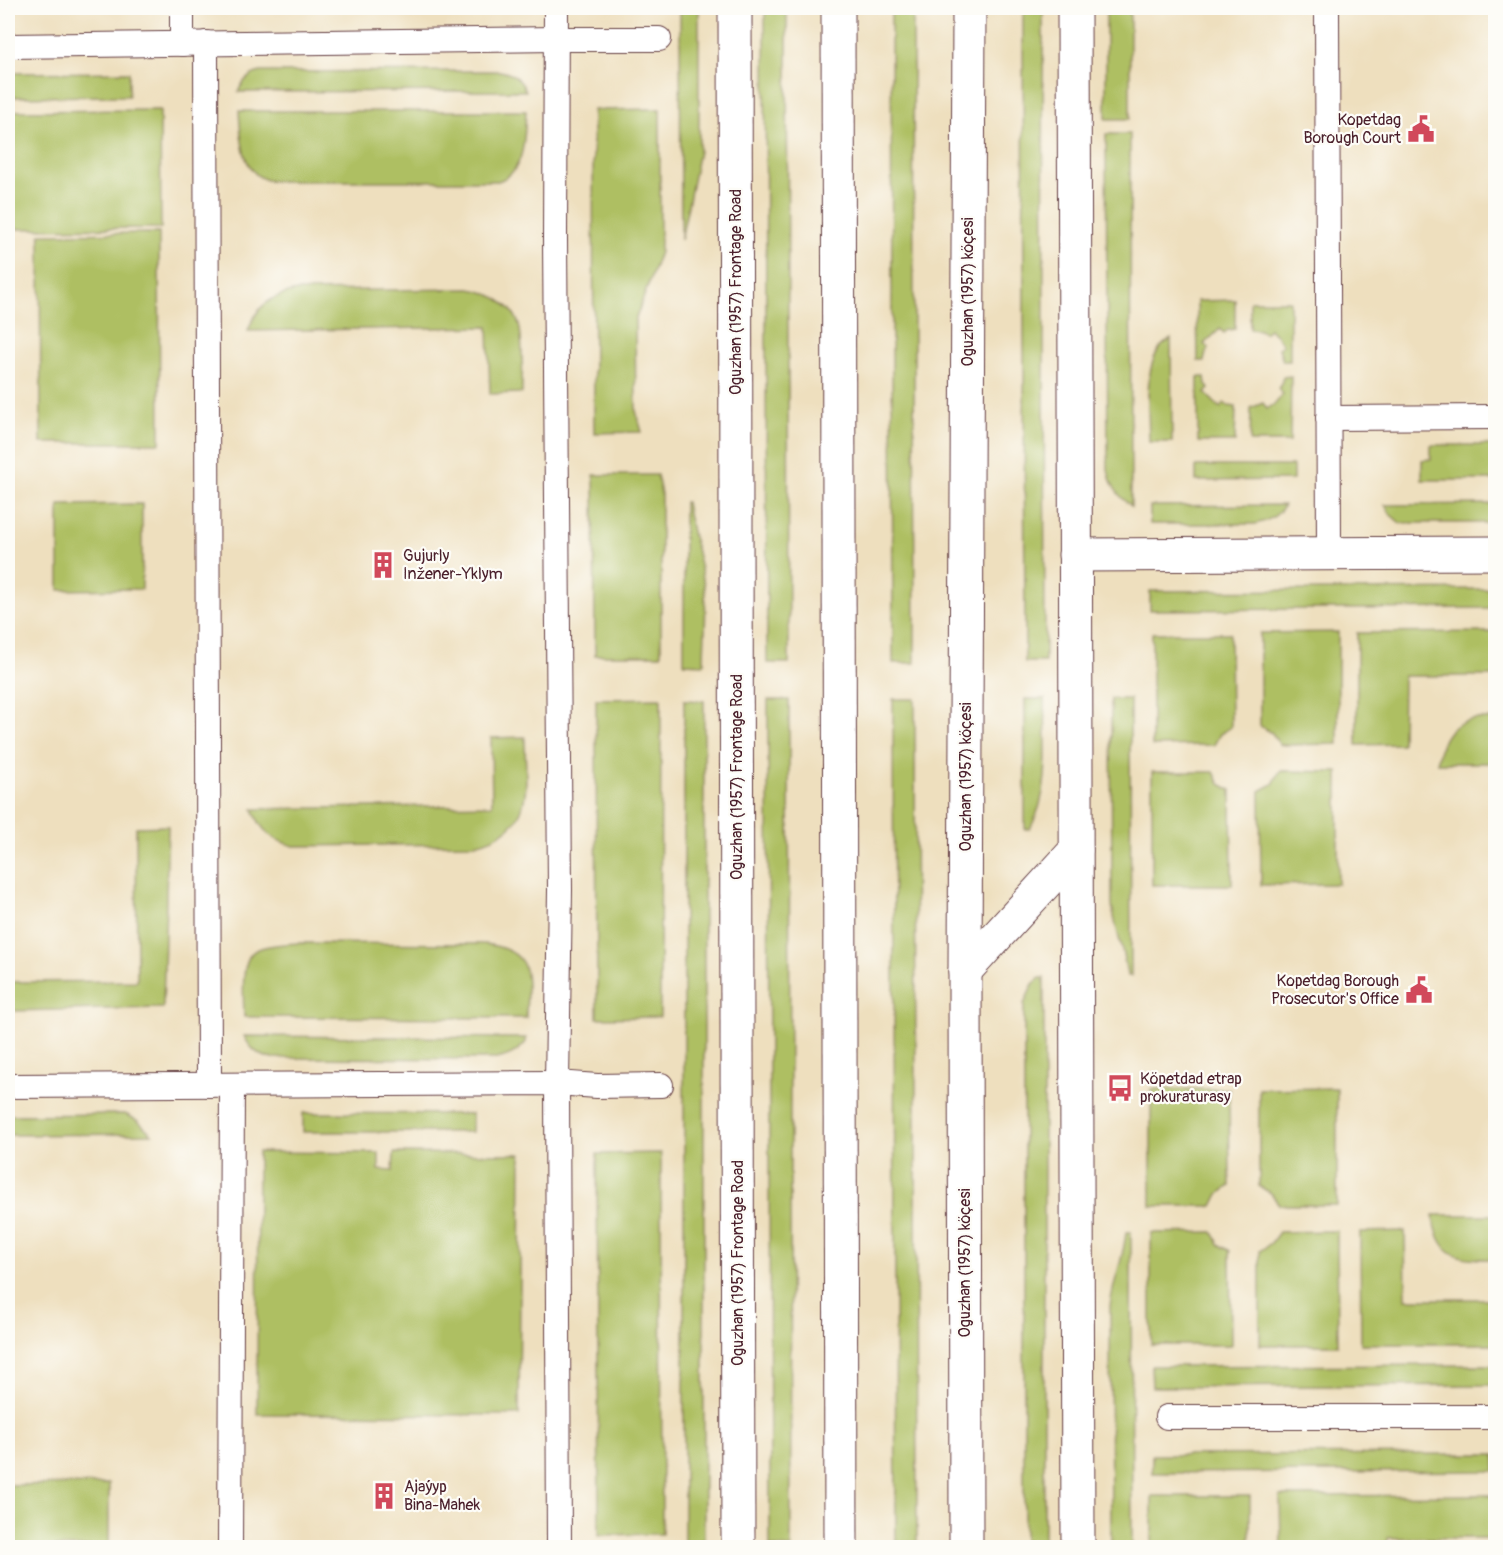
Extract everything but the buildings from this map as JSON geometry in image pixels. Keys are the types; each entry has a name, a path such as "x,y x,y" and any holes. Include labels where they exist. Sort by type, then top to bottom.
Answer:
{"street":[{"name":"Oguzhan (1957) Frontage Road","path":"735,8 738,1548"},
{"path":"838,8 842,1548"},
{"name":"Oguzhan (1957) köçesi","path":"966,1548 965,971 969,8"},
{"path":"1074,8 1078,1548"},
{"path":"1075,555 1496,553"},
{"path":"965,971 1076,850"}],"lane":[{"path":"182,8 182,44"},
{"path":"556,8 555,274 560,890 557,1083 559,1548"},
{"path":"1327,8 1329,553"},
{"path":"8,46 659,39"},
{"path":"206,43 230,1548"},
{"path":"1328,418 1496,417"},
{"path":"8,1086 557,1083 597,1086 660,1085"},
{"path":"1167,1417 1496,1417"}],"green space":[{"path":"680,8 699,8 699,151 681,240"},
{"path":"765,8 787,8 789,663 767,663"},
{"path":"891,8 913,8 915,663 893,663"},
{"path":"1023,8 1043,8 1045,662 1025,662"},
{"path":"1106,8 1130,8 1130,119 1106,119"},
{"path":"500,71 516,78 526,91 238,92 247,79 261,72"},
{"path":"129,72 129,96 8,97 8,73"},
{"path":"660,109 660,252 635,321 636,411 642,432 594,433 593,110"},
{"path":"160,110 161,228 8,229 8,111"},
{"path":"239,111 526,111 524,141 519,161 514,170 498,181 275,181 264,179 249,165 242,144"},
{"path":"1106,134 1130,134 1131,506 1115,490 1108,469"},
{"path":"159,233 160,443 41,443 40,234"},
{"path":"470,289 485,293 505,304 515,315 521,337 522,393 490,394 488,327 248,331 256,314 266,303 297,291"},
{"path":"1235,300 1235,329 1224,333 1220,329 1204,344 1209,348 1204,361 1198,361 1197,301"},
{"path":"1250,301 1290,301 1290,361 1283,361 1279,348 1283,345 1269,329 1264,333 1250,329"},
{"path":"1171,339 1172,442 1149,442 1148,393 1151,368 1160,348"},
{"path":"1291,376 1290,442 1250,442 1251,408 1263,403 1267,409 1276,403 1283,394 1278,389 1283,377"},
{"path":"1198,377 1205,377 1209,389 1205,393 1220,408 1224,403 1236,407 1235,442 1198,442"},
{"path":"1431,445 1495,445 1495,480 1422,480 1422,460 1431,459"},
{"path":"1196,466 1293,466 1293,480 1196,481"},
{"path":"594,475 657,475 661,494 661,655 595,655"},
{"path":"684,502 686,502 704,590 706,611 704,664 684,663"},
{"path":"142,504 142,589 59,590 59,505"},
{"path":"1495,504 1495,523 1400,523 1385,505"},
{"path":"1284,505 1272,518 1255,524 1150,524 1150,506"},
{"path":"1495,589 1495,608 1150,610 1150,591"},
{"path":"1338,632 1338,744 1280,745 1272,733 1260,726 1260,633"},
{"path":"1495,632 1495,676 1403,676 1402,744 1357,745 1357,633"},
{"path":"1152,633 1230,633 1231,727 1220,734 1214,745 1152,746"},
{"path":"661,698 660,1017 597,1018 596,699"},
{"path":"893,699 915,699 917,1548 896,1547"},
{"path":"1025,699 1045,699 1046,766 1042,798 1030,829 1025,829"},
{"path":"1111,699 1130,699 1131,976 1127,976 1112,905"},
{"path":"684,700 704,701 704,1546 684,1546"},
{"path":"768,700 789,700 791,1548 770,1547"},
{"path":"1476,719 1495,719 1495,763 1437,763 1441,746 1448,733 1459,724"},
{"path":"525,737 526,789 518,817 509,828 495,837 475,844 294,846 268,834 253,809 492,805 491,738"},
{"path":"1280,771 1338,772 1338,884 1261,885 1260,791 1273,784"},
{"path":"1152,772 1214,772 1220,784 1231,790 1232,885 1152,885"},
{"path":"168,826 163,1008 8,1011 8,982 137,981 136,827"},
{"path":"298,943 483,944 500,947 512,952 520,959 524,967 527,977 526,1018 244,1017 245,970 251,955 256,950 266,947"},
{"path":"1040,978 1044,978 1044,1547 1024,1548 1024,1004 1033,984"},
{"path":"244,1036 526,1038 526,1042 513,1053 497,1059 270,1058 254,1050"},
{"path":"1337,1088 1337,1205 1279,1205 1272,1194 1259,1186 1259,1089"},
{"path":"1151,1089 1229,1089 1230,1186 1219,1194 1213,1206 1151,1206"},
{"path":"303,1113 472,1114 472,1132 303,1132"},
{"path":"125,1114 137,1120 152,1134 8,1135 8,1115"},
{"path":"258,1152 379,1153 379,1170 393,1171 394,1153 521,1154 519,1415 257,1414"},
{"path":"661,1153 662,1534 599,1535 597,1154"},
{"path":"1433,1215 1495,1215 1495,1259 1470,1258 1452,1253 1440,1240"},
{"path":"1337,1231 1338,1345 1260,1345 1260,1251 1271,1243 1279,1232"},
{"path":"1405,1231 1406,1299 1495,1299 1495,1344 1361,1344 1360,1232"},
{"path":"1126,1232 1131,1232 1132,1547 1111,1548 1110,1306"},
{"path":"1213,1232 1219,1244 1230,1251 1231,1345 1151,1345 1151,1233"},
{"path":"1495,1365 1495,1385 1152,1387 1151,1366"},
{"path":"1495,1454 1495,1471 1152,1473 1152,1455"},
{"path":"109,1484 109,1547 8,1547 8,1485"},
{"path":"1495,1495 1495,1538 1388,1538 1387,1548 1281,1547 1280,1496"},
{"path":"1152,1496 1250,1496 1250,1547 1152,1547"}],"place":[{"name":"Kopetdag Borough Court","path":"1421,129"},
{"name":"Gujurly Inžener-Yklym","path":"383,565"},
{"name":"Kopetdag Borough Prosecutor's Office","path":"1419,990"},
{"name":"Köpetdad etrap prokuraturasy","path":"1120,1088"},
{"name":"Ajaýyp Bina-Mahek","path":"384,1496"}]}
